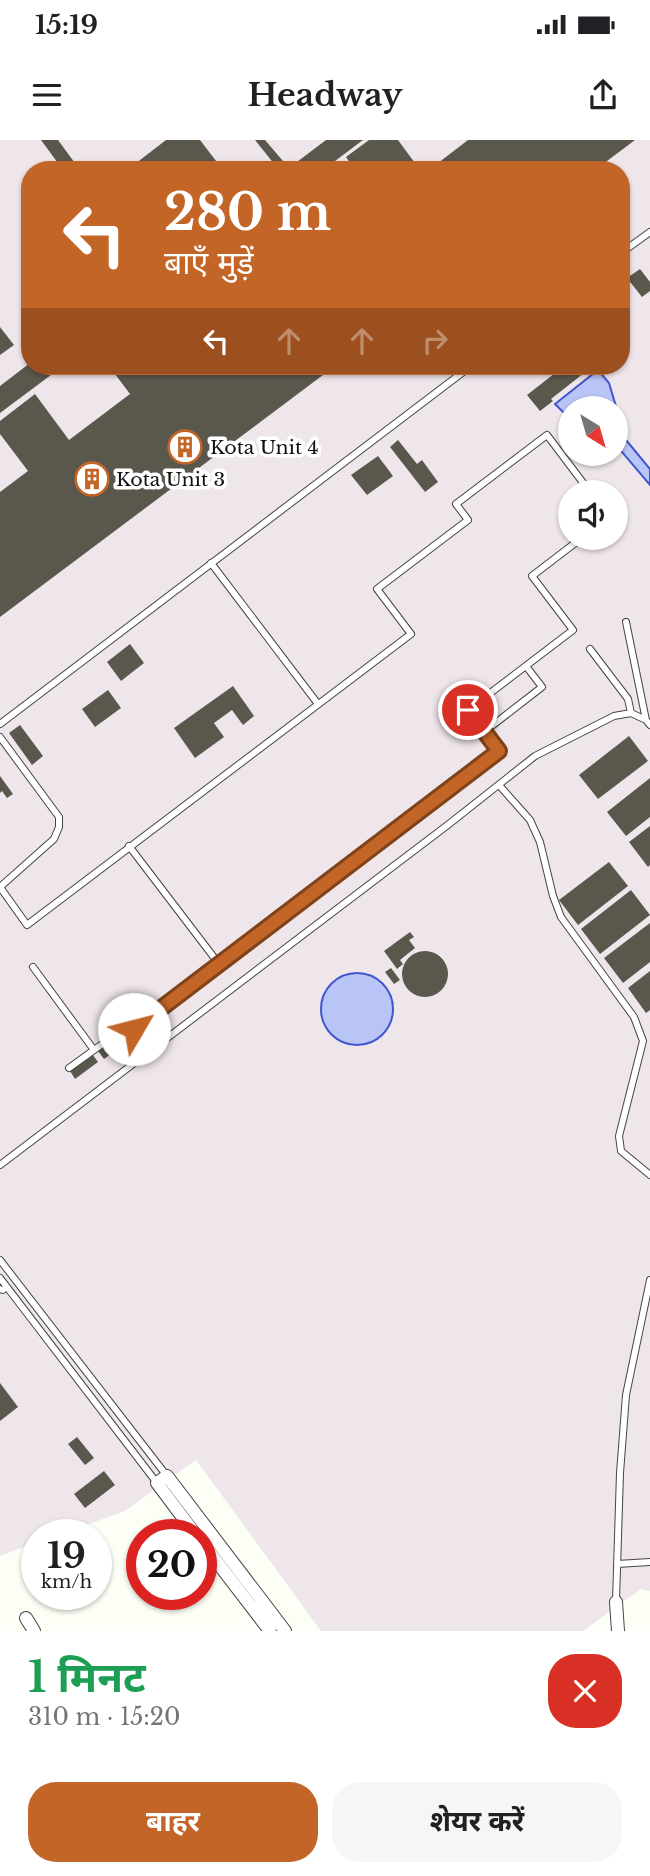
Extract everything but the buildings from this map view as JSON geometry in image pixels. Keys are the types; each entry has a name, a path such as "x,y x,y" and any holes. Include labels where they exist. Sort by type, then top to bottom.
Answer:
{"street":[{"path":"162,1480 186,1519"},
{"path":"162,1480 285,1631"},
{"path":"217,1564 262,1628"},
{"path":"616,1602 618,1631"},
{"path":"26,1618 34,1631"}],"lane":[{"path":"630,246 650,232"},
{"path":"0,724 459,375"},
{"path":"0,737 60,817 54,839 0,887 27,925 411,634 377,589 468,520 456,504 547,435 581,480"},
{"path":"69,1068 127,1027 134,1029 499,751 468,710 573,630 532,576 566,550"},
{"path":"211,563 318,704"},
{"path":"626,622 648,722"},
{"path":"590,649 628,699 631,713"},
{"path":"484,732 542,687 526,666"},
{"path":"0,1165 535,756 614,716 631,713 648,722"},
{"path":"499,785 530,820 540,842 561,917 634,1017 643,1041 619,1136 621,1151 650,1175"},
{"path":"129,846 219,964"},
{"path":"33,967 94,1051"},
{"path":"0,1261 162,1480"},
{"path":"0,1278 3,1290 162,1480"},
{"path":"616,1602 620,1473 626,1395 650,1280"},
{"path":"617,1564 650,1562"}],"shaded area":[{"path":"0,140 650,140 650,1591 641,1589 583,1631 321,1631 196,1460 125,1511 103,1519 21,1519 21,1548 0,1556"}],"water":[{"path":"592,375 602,375 609,383 613,396 565,396"},
{"path":"628,442 650,469 650,485 628,459"},
{"path":"357,973 377,979 387,989 393,1009 387,1029 377,1039 357,1045 337,1039 327,1029 321,1009 327,989 337,979"}],"place":[{"name":"Kota Unit 4","path":"185,447"},
{"name":"Kota Unit 3","path":"92,479"}],"route":[{"path":"134,1029 499,751 468,710"}]}
